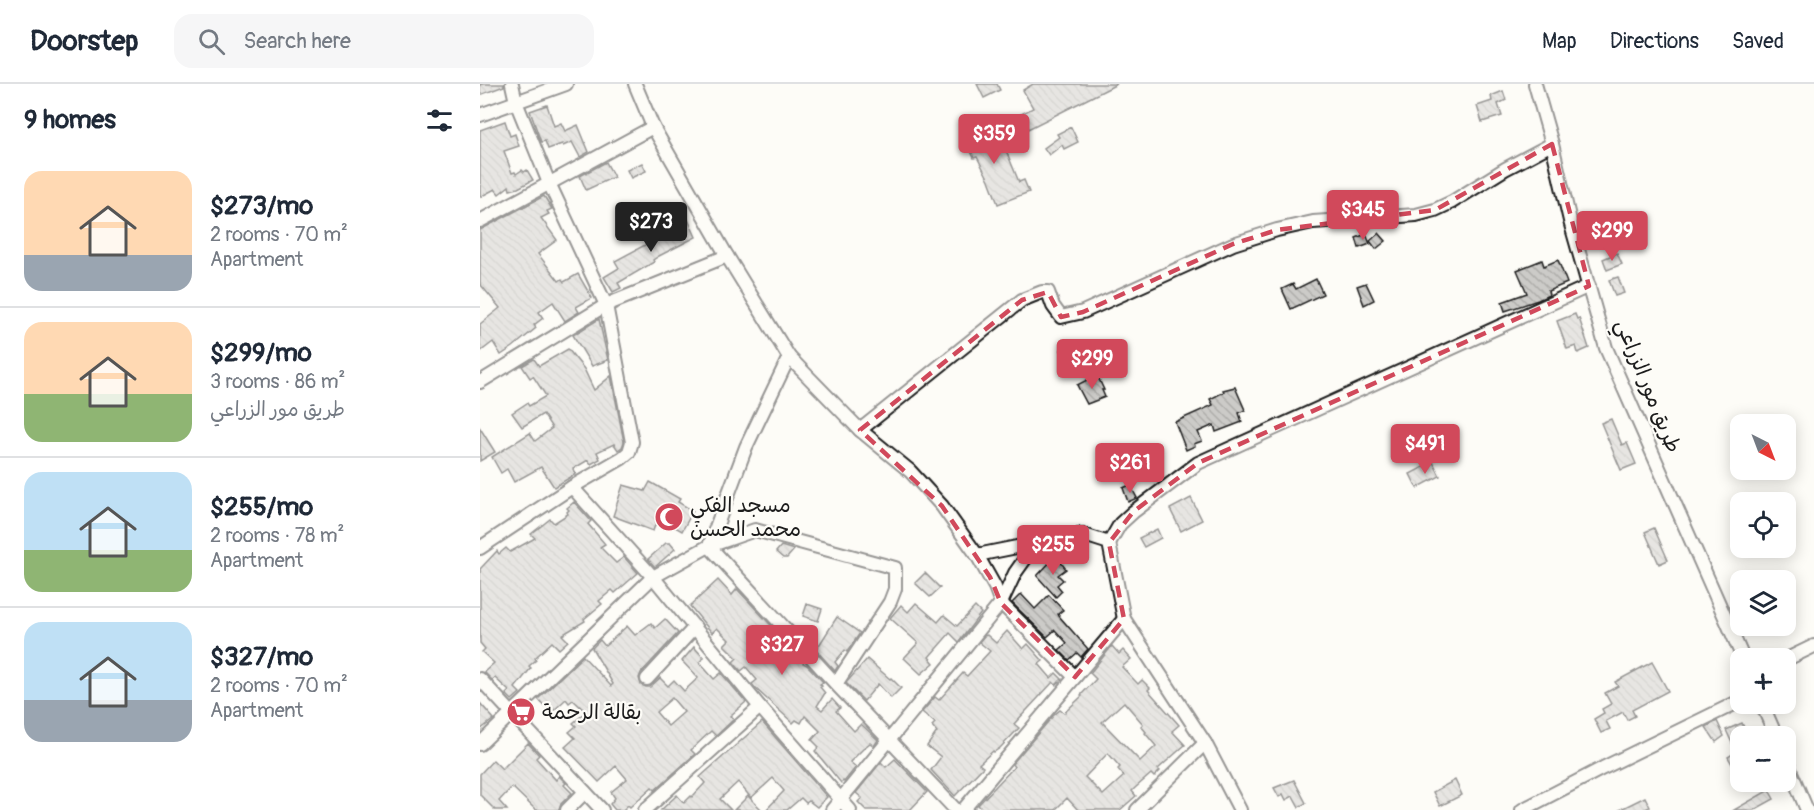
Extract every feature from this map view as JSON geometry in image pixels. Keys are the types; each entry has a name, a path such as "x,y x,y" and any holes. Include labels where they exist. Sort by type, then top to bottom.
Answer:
{"street":[{"path":"480,548 629,452 632,442 606,305 549,183 516,102 512,84"},
{"path":"480,115 566,84"},
{"path":"635,84 653,127 727,256 789,357 860,430 909,471 942,506 993,582 1001,603 1075,677"},
{"name":"طريق مور الزراعي","path":"1535,84 1606,348 1739,648"},
{"path":"480,221 653,127"},
{"path":"860,430 1022,300 1048,292 1053,306 1061,317 1083,312 1233,244 1277,230 1313,222 1416,215 1435,210 1552,144"},
{"path":"480,382 606,305 727,256"},
{"path":"1240,810 1205,743 1124,620 1109,543 1120,524 1198,463 1589,286"},
{"path":"709,546 746,447 789,357"},
{"path":"572,487 652,577 760,707 850,810"},
{"path":"480,744 652,577 709,546 755,530 895,568 894,589 890,602 836,684"},
{"path":"976,555 1081,534 1109,543"},
{"path":"832,810 1001,603 1016,573 1037,542"},
{"path":"709,546 956,810"},
{"path":"963,810 1124,620"},
{"path":"647,678 695,627"},
{"path":"1796,655 1814,646"},
{"path":"480,679 602,810"},
{"path":"1522,810 1730,706"},
{"path":"645,810 760,707"},
{"path":"1137,810 1205,743"},
{"path":"1796,785 1806,810"},
{"path":"567,810 585,792"}],"highlighted area":[{"path":"1552,144 1589,286 1198,463 1133,512 1109,543 1124,619 1075,677 1001,603 990,577 942,506 860,430 1022,300 1048,292 1061,317 1083,312 1233,244 1277,230 1435,210"}],"building":[{"path":"480,84 504,84 504,86 480,95"},
{"path":"977,84 997,84 1000,90 984,98"},
{"path":"1033,84 1117,84 1026,130 1019,115 1033,108 1023,90"},
{"path":"1503,91 1506,100 1498,104 1502,116 1482,122 1477,106 1492,101 1491,96"},
{"path":"547,105 554,126 561,123 565,131 578,125 589,152 580,157 572,142 548,149 545,141 541,142 530,111"},
{"path":"975,119 988,149 1003,143 1019,182 1024,180 1029,192 998,204 989,180 977,157 974,158 960,126"},
{"path":"505,121 510,136 515,134 519,146 504,151 512,173 527,170 533,180 510,190 509,186 499,194 495,189 480,197 480,130"},
{"path":"1071,127 1078,142 1064,149 1062,145 1049,155 1044,148 1059,137 1057,134"},
{"path":"606,162 614,177 586,190 580,176"},
{"path":"642,163 646,171 631,178 627,170"},
{"path":"544,196 552,209 547,211 549,214 541,218 557,240 538,254 559,281 562,279 564,282 578,274 592,298 576,307 579,312 565,321 553,302 539,312 543,318 534,325 536,328 513,347 501,355 493,342 480,352 480,324 500,308 480,284 480,230"},
{"path":"686,215 696,237 659,256 653,260 654,262 618,283 621,288 613,292 604,277 619,268 615,261 675,229 672,222"},
{"path":"1379,233 1386,241 1376,249 1370,241"},
{"path":"1366,234 1370,244 1359,248 1356,238"},
{"path":"1617,253 1622,264 1607,270 1603,259"},
{"path":"1542,260 1544,266 1558,260 1567,283 1548,291 1549,295 1538,300 1505,311 1502,302 1527,293 1517,270"},
{"path":"1618,277 1624,293 1615,296 1609,280"},
{"path":"1316,279 1323,294 1291,309 1282,289 1293,284 1296,289"},
{"path":"1366,283 1374,300 1364,305 1357,286"},
{"path":"1575,314 1577,319 1579,318 1589,348 1578,353 1576,346 1567,349 1557,321"},
{"path":"599,319 608,360 592,366 573,335"},
{"path":"1077,342 1084,361 1070,367 1061,350"},
{"path":"568,349 584,369 594,390 611,376 624,442 622,447 618,450 614,444 597,452 600,459 591,464 588,460 573,469 576,474 554,487 541,467 514,482 507,469 501,473 492,457 530,433 535,441 552,428 543,414 522,427 512,413 527,403 529,406 546,396 533,376 530,378 522,366 534,359 539,366"},
{"path":"1097,375 1105,397 1087,404 1077,385"},
{"path":"1235,387 1245,410 1239,413 1242,422 1216,432 1214,425 1198,432 1202,441 1186,450 1175,422 1213,405 1210,399 1224,392 1223,390"},
{"path":"1611,419 1622,445 1627,443 1636,464 1621,470 1601,423"},
{"path":"480,428 495,452 480,461"},
{"path":"1433,462 1440,476 1417,488 1410,474"},
{"path":"650,482 680,499 678,502 693,511 682,531 658,517 653,531 613,516 623,485 645,491"},
{"path":"1130,485 1137,498 1128,502 1123,488"},
{"path":"1191,498 1202,520 1181,531 1170,509"},
{"path":"574,502 591,521 588,524 605,544 600,547 616,563 624,557 638,573 615,593 612,590 599,601 602,604 584,619 585,621 562,635 568,641 559,649 552,642 535,658 536,660 529,666 531,668 515,688 520,693 512,700 506,694 509,691 495,678 492,680 484,672 494,663 482,652 485,649 480,643 480,569 497,551 499,554 506,548 510,552 535,538 531,534 550,519 554,523 568,514 567,508"},
{"path":"1654,528 1668,560 1659,564 1645,532"},
{"path":"1157,529 1161,538 1144,547 1139,538"},
{"path":"666,543 670,543 675,549 655,567 648,559"},
{"path":"781,546 794,550 787,558 783,558 776,552"},
{"path":"1056,556 1066,569 1058,575 1063,580 1057,585 1062,591 1056,597 1037,576"},
{"path":"925,573 940,588 930,597 915,583"},
{"path":"718,580 732,595 737,589 781,636 776,640 788,653 792,649 823,682 820,687 825,693 817,706 822,710 832,699 840,708 836,711 854,731 861,724 878,740 874,746 870,743 850,762 856,767 844,782 841,783 815,751 819,747 812,740 820,731 805,716 801,723 796,720 793,723 755,688 752,684 757,680 746,667 741,671 733,662 737,658 724,645 729,640 717,628 712,633 690,606"},
{"path":"1021,594 1035,609 1049,595 1063,610 1058,614 1059,616 1088,649 1081,657 1077,653 1069,660 1059,650 1067,643 1055,630 1047,637 1012,603"},
{"path":"916,603 938,622 944,615 957,626 975,607 981,613 959,642 950,633 929,657 934,663 921,674 904,658 918,643 890,618 901,605 908,612"},
{"path":"807,604 822,609 818,621 803,616"},
{"path":"837,617 860,633 847,652 845,650 835,662 838,666 835,671 816,650"},
{"path":"665,619 678,633 641,673 639,678 641,685 650,687 660,678 668,686 674,680 684,691 698,678 682,661 694,647 704,658 699,662 714,679 721,673 746,702 730,716 734,719 716,736 711,731 691,750 695,754 655,790 652,787 630,807 628,805 623,810 615,810 610,804 615,798 611,792 627,779 616,766 599,782 565,747 575,738 569,732 576,726 573,723 586,712 573,700 569,703 566,699 551,713 538,699 583,656 611,686 613,684 592,648 600,640 605,646 627,626 635,635 651,623 655,628","holes":["672,698 684,712 668,726 656,712"]},
{"path":"1007,631 1023,649 1028,644 1043,661 1039,664 1051,678 1056,673 1062,679 1056,685 1053,682 1014,724 1019,728 1000,748 993,751 979,764 983,767 955,796 931,770 941,757 927,746 937,732 932,726 935,723 922,712 935,697 939,700 963,673 967,676 990,651 979,642 984,636 987,635 996,643"},
{"path":"1112,646 1119,654 1123,650 1131,659 1122,667 1138,684 1142,680 1150,688 1148,690 1179,725 1172,731 1185,745 1158,769 1160,771 1154,777 1151,774 1132,791 1136,796 1120,810 1078,810 1067,798 1055,810 983,810 978,805 1014,767 1012,764 1053,716 1060,710 1064,713 1096,679 1090,673","holes":["1124,702 1143,724 1141,726 1145,733 1156,746 1140,761 1102,722","1108,753 1120,767 1118,769 1124,776 1103,795 1085,777"]},
{"path":"867,659 901,688 891,698 878,684 864,701 846,683"},
{"path":"1652,662 1668,691 1632,710 1635,716 1627,720 1623,712 1606,721 1610,729 1601,733 1594,719 1604,713 1602,709 1611,704 1605,693 1618,686 1615,682"},
{"path":"480,703 494,719 480,730"},
{"path":"1717,721 1724,736 1716,742 1706,727"},
{"path":"762,722 827,797 817,807 809,801 806,803 801,798 787,810 766,810 784,791 773,778 751,798 738,782 720,799 731,810 661,810 677,795 684,803 692,797 705,783 700,777"},
{"path":"528,743 539,755 536,758 556,780 559,776 572,793 561,804 559,810 536,810 512,787 499,801 507,810 495,810 480,795 480,774 493,760 502,769"},
{"path":"895,759 927,792 910,810 866,810 858,802 862,798 856,793 881,762 886,767"},
{"path":"1294,780 1306,803 1299,807 1293,796 1286,800 1283,794 1279,797 1274,788"},
{"path":"1455,780 1462,795 1440,806 1433,792"},
{"path":"1766,792 1770,792 1774,799 1754,810 1734,810"},
{"path":"748,796 762,810 734,810"},
{"path":"1645,797 1650,807 1643,810 1619,810"}],"place":[{"name":"مسجد الفكي محمد الحسن","path":"669,517"},
{"name":"بقالة الرحمة","path":"521,712"}]}
